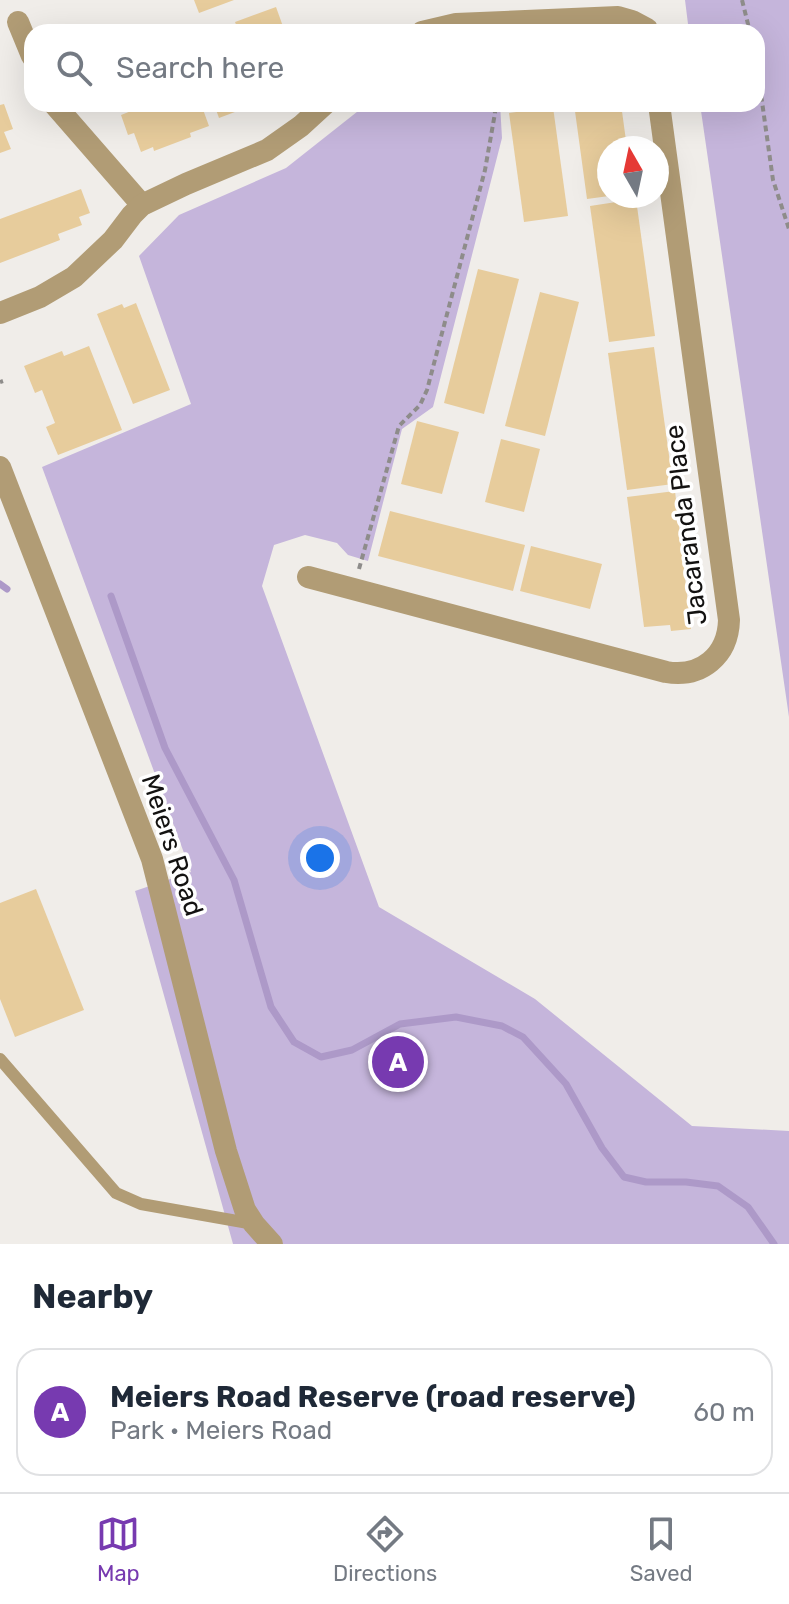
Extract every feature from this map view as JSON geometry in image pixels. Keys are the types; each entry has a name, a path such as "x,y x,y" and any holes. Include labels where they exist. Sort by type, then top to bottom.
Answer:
{"street":[{"path":"456,24 618,17 638,24"},
{"path":"18,22 24,37"},
{"path":"61,112 142,205"},
{"path":"0,313 40,297 74,277 113,240 142,205 267,150 316,112"},
{"name":"Jacaranda Place","path":"308,577 666,672 680,674 696,671 708,665 718,654 729,632 729,620 660,112"},
{"name":"Meiers Road","path":"0,467 152,859 226,1151 245,1210 272,1244"}],"lane":[{"path":"0,1059 116,1193 141,1204 254,1224"}],"path":[{"path":"742,0 748,24"},
{"path":"357,575 399,426 420,405 427,390 485,170 495,112"},
{"path":"763,112 773,180 789,229"}],"shaded area":[{"path":"685,0 789,0 789,717 701,112 765,112 765,24 688,24"},
{"path":"357,112 500,112 502,138 433,407 402,429 368,561 348,555 337,543 305,535 274,545 262,586 379,907 535,999 692,1126 789,1131 789,1244 233,1244 135,891 191,872 42,467 191,404 139,256 179,215 286,168"}],"building":[{"path":"194,0 234,0 199,13"},
{"path":"276,7 282,24 236,24"},
{"path":"4,104 13,129 4,132 11,149 0,153 0,105"},
{"path":"129,112 204,112 209,126 190,133 191,137 154,151 153,147 141,152 134,133 128,135 121,115"},
{"path":"217,112 235,112 219,118"},
{"path":"554,112 568,216 524,222 509,113"},
{"path":"575,112 622,112 625,136 597,136 597,198 587,199"},
{"path":"81,189 90,213 79,217 82,225 58,234 60,240 0,263 0,219"},
{"path":"590,206 637,208 655,336 609,342"},
{"path":"478,269 519,279 484,414 444,403"},
{"path":"540,292 579,302 545,436 505,426"},
{"path":"136,303 170,390 133,404 97,314 122,304 124,308"},
{"path":"89,346 122,430 58,455 46,427 55,423 42,390 35,393 24,366 62,351 64,356"},
{"path":"654,347 673,484 627,490 608,353"},
{"path":"417,421 459,432 442,494 401,484"},
{"path":"501,439 540,449 524,512 485,502"},
{"path":"675,491 691,629 671,631 670,625 644,627 627,497"},
{"path":"390,511 525,545 513,591 378,556"},
{"path":"531,546 602,564 590,609 520,591"},
{"path":"36,889 84,1010 15,1037 0,999 0,903"}],"waterway":[{"path":"0,584 7,589"},
{"path":"111,596 165,748 234,880 271,1007 294,1042 321,1057 352,1050 400,1024 456,1017 502,1026 523,1037 566,1084 602,1148 624,1177 646,1182 718,1186 748,1207 774,1244"}],"place":[{"name":"Meiers Road Reserve (road reserve)","path":"398,1062"}]}
